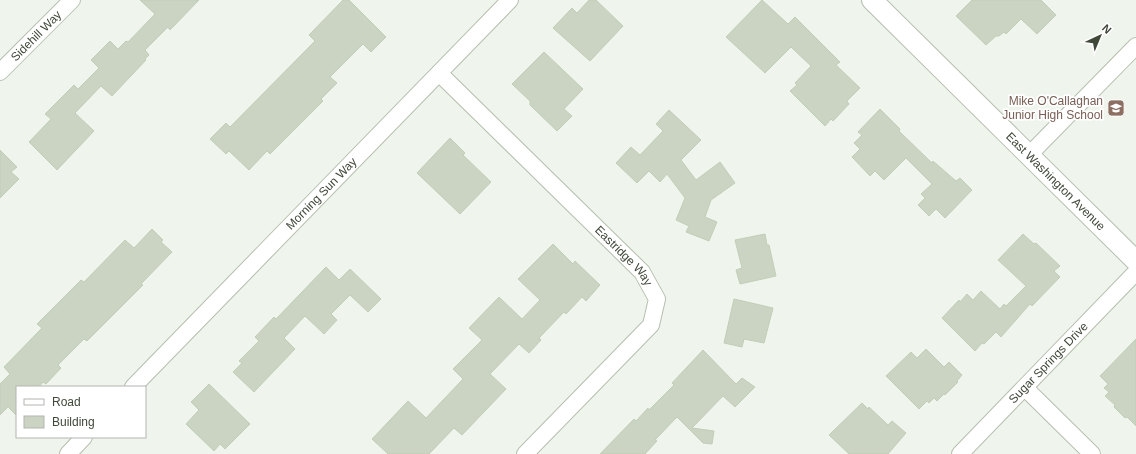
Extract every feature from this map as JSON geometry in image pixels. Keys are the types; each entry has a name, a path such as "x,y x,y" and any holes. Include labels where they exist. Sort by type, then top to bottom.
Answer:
{"street":[{"name":"Sidehill Way","path":"0,72 72,0"},
{"name":"Morning Sun Way","path":"134,386 510,0"},
{"name":"East Washington Avenue","path":"872,0 1136,261"},
{"path":"1029,155 1136,46"},
{"name":"Eastridge Way","path":"439,72 642,272 656,299 651,325 525,454"},
{"name":"Sugar Springs Drive","path":"960,454 1136,272"},
{"path":"1025,388 1092,454"},
{"path":"68,454 83,438"}],"building":[{"path":"140,0 199,0 170,30 168,27 145,50 149,55 145,59 146,60 112,96 101,86 75,113 94,131 57,170 29,142 51,119 45,114 74,85 78,89 99,68 91,60 110,41 118,49 126,41 128,42 155,14"},
{"path":"343,0 349,0 386,37 371,52 363,44 330,77 337,83 321,99 323,101 270,154 267,151 249,170 229,151 226,154 210,139 226,123 230,127 315,41 309,35"},
{"path":"589,0 596,0 623,26 590,61 553,28 572,8 577,13"},
{"path":"762,0 788,24 795,17 840,62 836,65 860,88 847,101 849,104 833,121 831,119 825,126 790,91 797,85 795,83 811,66 791,47 765,73 726,37"},
{"path":"972,0 1041,0 1056,15 1037,34 1021,19 1006,34 1004,32 999,36 996,36 986,45 956,16"},
{"path":"544,52 583,89 564,109 572,116 557,131 530,105 530,101 512,84"},
{"path":"880,109 900,129 899,131 932,163 933,161 956,181 960,178 972,190 945,218 936,209 929,216 918,205 925,198 921,194 932,184 906,158 884,180 875,171 870,176 852,157 860,149 854,143 862,135 858,132"},
{"path":"669,110 701,140 681,160 696,180 720,162 735,183 711,200 705,217 717,222 709,241 686,232 689,226 676,220 685,198 667,174 660,182 649,171 637,183 616,163 631,147 640,155 663,131 656,124"},
{"path":"450,138 465,153 463,155 491,182 460,214 417,173"},
{"path":"0,150 17,167 11,172 19,179 0,198"},
{"path":"152,229 163,240 161,242 172,252 141,284 143,285 87,341 84,339 58,365 61,368 46,384 43,382 40,386 16,386 16,415 8,407 0,415 0,384 10,374 4,367 42,328 37,324 81,280 84,282 125,240 134,248"},
{"path":"765,234 776,276 740,284 736,270 742,268 735,240"},
{"path":"1023,234 1034,244 1036,243 1060,266 1054,271 1060,277 1032,306 1030,304 1001,337 996,332 984,344 982,343 975,351 942,318 959,300 960,302 967,294 973,300 981,291 1000,309 1004,304 1006,306 1026,286 998,260"},
{"path":"553,244 573,264 575,261 600,285 586,301 582,297 566,314 564,312 539,338 541,340 529,353 519,344 490,374 506,389 462,435 454,428 429,454 388,454 372,439 408,401 426,418 463,379 453,369 482,340 469,328 499,297 522,319 540,300 518,279"},
{"path":"326,267 339,280 350,269 381,299 368,312 350,295 331,314 337,320 324,334 305,316 284,338 295,349 254,392 233,372 242,363 239,361 259,341 255,337 274,317 276,319"},
{"path":"734,299 773,308 764,343 744,339 742,347 724,343"},
{"path":"1136,339 1136,426 1127,417 1125,418 1114,407 1115,405 1105,396 1109,392 1104,388 1108,384 1100,376"},
{"path":"926,349 944,367 949,362 962,375 957,381 958,382 945,395 944,394 937,401 934,398 929,403 927,401 919,409 886,376 911,352 917,358"},
{"path":"703,350 736,384 742,378 755,387 735,407 723,396 692,428 714,431 712,444 703,443 677,417 655,440 657,441 645,454 600,454 634,419 636,421 648,408 649,410 674,385 672,383"},
{"path":"209,384 250,424 225,449 220,444 214,451 186,424 199,410 191,402"},
{"path":"862,403 868,409 869,407 888,425 892,421 906,433 888,454 849,454 829,435"}],"place":[{"name":"Mike O'Callaghan Junior High School","path":"1116,108"}]}
